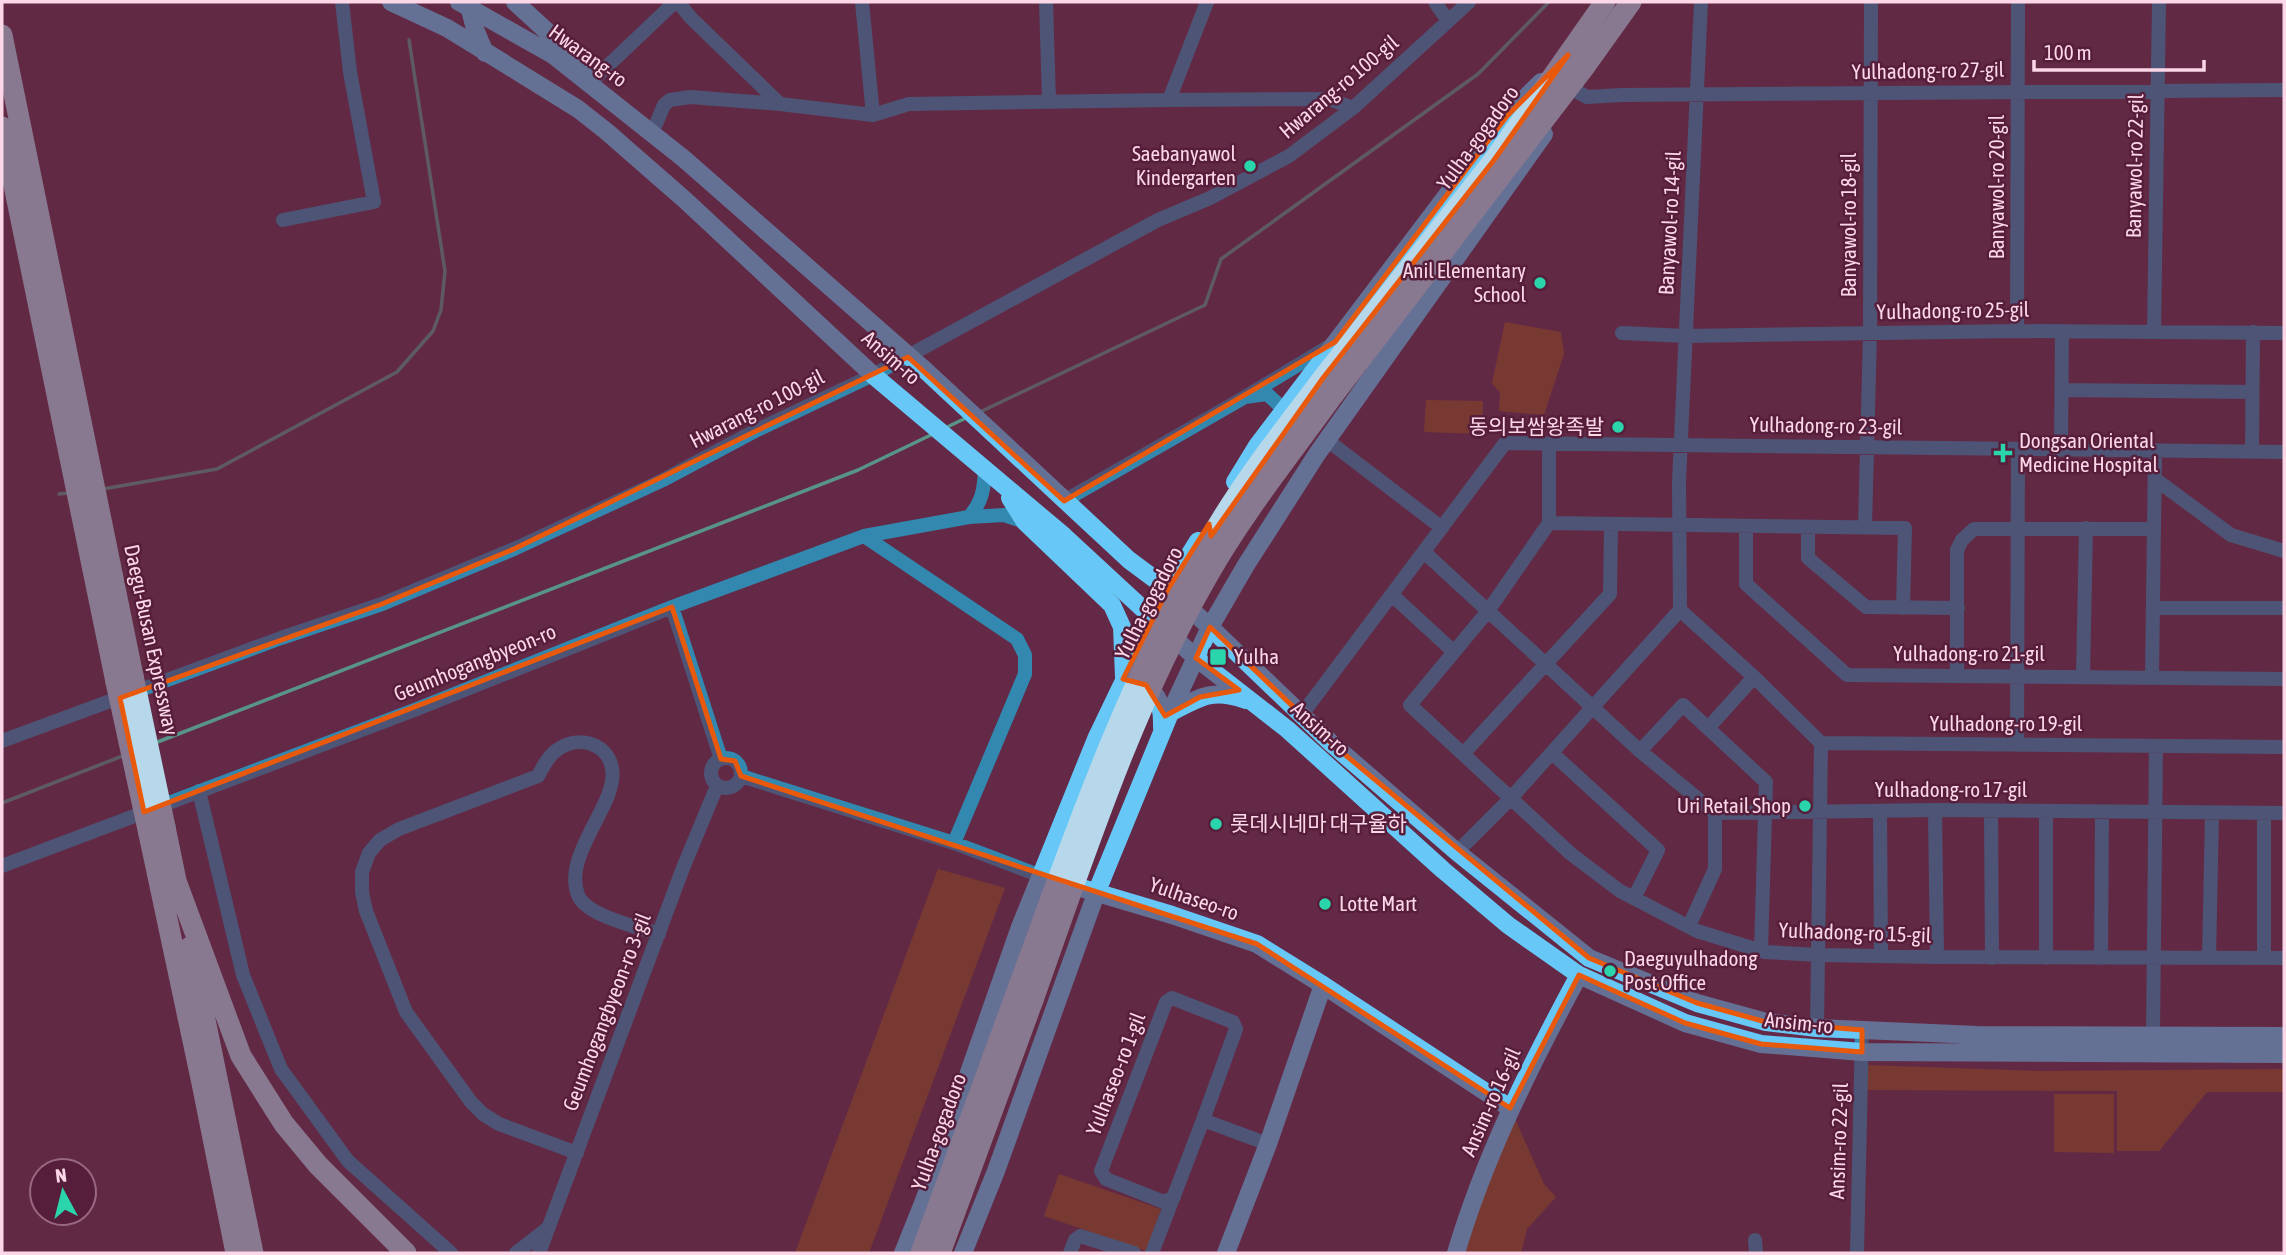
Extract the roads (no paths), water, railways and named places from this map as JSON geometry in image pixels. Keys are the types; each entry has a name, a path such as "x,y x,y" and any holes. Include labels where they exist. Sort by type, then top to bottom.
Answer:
{"highway":[{"path":"1577,60 1605,2"},
{"path":"1577,60 1631,2"},
{"name":"Daegu-Busan Expressway","path":"2,36 80,462 157,830 202,1083 236,1253"},
{"name":"Yulha-gogadoro","path":"940,1253 1088,798 1155,639 1210,537 1253,473 1329,386 1494,160 1577,60"},
{"name":"Daegu-Busan Expressway","path":"2,127 80,462"},
{"name":"Daegu-Busan Expressway","path":"157,830 176,881 253,1253"},
{"path":"176,881 242,1056 284,1124 318,1165 406,1253"},
{"name":"Yulha-gogadoro","path":"920,1253 1024,999"},
{"path":"202,1083 225,1253"}],"main road":[{"path":"391,2 447,28 485,52"},
{"path":"466,4 485,52"},
{"name":"Hwarang-ro","path":"466,4 553,55 682,158"},
{"path":"519,5 596,77 656,124 682,158"},
{"name":"Ansim-ro","path":"485,52 578,109 606,131 685,200 873,374 1064,536 1190,653 1256,703 1508,925 1579,975 1685,1023 1761,1044 1862,1052 2284,1054"},
{"path":"963,1253 996,1171 1097,891 1170,713 1190,653 1210,627 1249,560 1327,440 1521,169 1574,90 1577,60"},
{"path":"903,1253 925,1198 1020,926 1096,739 1168,589 1257,446 1507,116 1577,60"},
{"name":"Ansim-ro","path":"682,158 926,371 1129,560 1168,589 1303,713 1331,743 1457,852 1589,958 1696,1003 1766,1022 1817,1028 1977,1035 2284,1036"},
{"path":"1001,483 1025,522 1112,605 1122,627 1124,677"},
{"path":"1209,524 1213,546 1217,550 1249,560"},
{"path":"1124,677 1146,685 1158,700 1162,710 1161,735"},
{"path":"1170,713 1200,697 1225,693 1256,703"},
{"name":"Yulhaseo-ro","path":"1041,876 1097,891 1257,944 1510,1108"},
{"name":"Ansim-ro 16-gil","path":"1458,1253 1467,1216 1510,1108 1579,975"},
{"path":"1226,1253 1268,1144 1323,985"}],"street":[{"path":"283,220 374,202 350,72 342,2"},
{"path":"596,77 676,2 780,104"},
{"path":"862,2 873,116"},
{"path":"1046,2 1049,101"},
{"path":"1169,100 1207,2"},
{"path":"1435,2 1448,21"},
{"name":"Hwarang-ro 100-gil","path":"2,741 281,638 382,604 514,549 663,480 755,430 908,357 1158,220 1260,174 1298,150 1353,108 1469,2"},
{"name":"Banyawol-ro 14-gil","path":"1680,446 1701,2"},
{"name":"Banyawol-ro 18-gil","path":"1865,527 1870,333 1871,2"},
{"name":"Banyawol-ro 20-gil","path":"2017,331 2018,2"},
{"name":"Banyawol-ro 22-gil","path":"2154,332 2159,2"},
{"name":"Yulhadong-ro 27-gil","path":"1574,90 1587,97 2158,89 2284,90"},
{"path":"656,124 664,105 670,100 690,97 780,104 873,116 909,104 1049,101 1329,99 1353,108"},
{"name":"Yulhadong-ro 25-gil","path":"1622,333 1686,336 2017,331 2284,333"},
{"path":"2061,450 2062,331"},
{"path":"2252,332 2252,452"},
{"path":"1065,501 1335,342"},
{"path":"2062,390 2252,392"},
{"path":"1245,397 1267,394 1279,405 1282,413"},
{"path":"1327,440 1442,528"},
{"name":"Yulhadong-ro 23-gil","path":"1303,713 1505,443 2284,452"},
{"path":"1392,595 1454,652 1488,611 1549,523 1549,444"},
{"path":"1457,852 1511,798 1680,610 1680,446"},
{"path":"2017,745 2018,449"},
{"path":"2152,677 2155,451"},
{"path":"969,517 980,504 985,470"},
{"path":"2155,479 2231,535 2284,551"},
{"name":"Geumhogangbyeon-ro","path":"2,866 417,709 672,607 864,536 969,517 1004,515 1025,522"},
{"path":"1549,523 1905,528 1903,608"},
{"path":"1463,754 1610,594 1611,524"},
{"name":"Yulhadong-ro 21-gil","path":"1746,526 1746,584 1847,675 2284,679"},
{"path":"1808,527 1808,558 1866,607 1958,608"},
{"path":"2083,676 2086,528"},
{"path":"1957,675 1957,550 1962,540 1974,529 2154,529"},
{"path":"864,536 1017,639 1025,655 1025,674 954,844"},
{"path":"1424,552 1640,751 1715,813 1715,869 1689,926"},
{"path":"672,607 720,759"},
{"path":"2153,608 2284,608"},
{"path":"1680,610 1821,743 1817,1028"},
{"name":"Yulhadong-ro 15-gil","path":"1454,652 1410,705 1571,854 1619,891 1689,926 1761,950 1818,955 2284,958"},
{"path":"1709,727 1754,677"},
{"path":"1640,751 1683,705 1766,782 1761,950"},
{"path":"577,1153 499,1124 483,1114 417,1030 406,1013 366,911 362,873 369,853 380,840 399,829 538,776 551,755 569,744 582,741 596,745 606,753 614,781 583,848 574,878 578,896 585,906 596,912 659,934"},
{"name":"Yulhadong-ro 19-gil","path":"1821,743 2284,747"},
{"path":"2153,1035 2155,746"},
{"path":"1552,753 1658,850 1634,898"},
{"path":"720,759 736,761 741,776"},
{"path":"720,759 711,769 711,778 717,786 731,787 741,776"},
{"path":"741,776 954,844 1041,876"},
{"name":"Geumhogangbyeon-ro 3-gil","path":"539,1253 717,786"},
{"path":"199,791 243,975 281,1069 348,1161 451,1253"},
{"path":"1935,810 1937,957"},
{"name":"Yulhadong-ro 17-gil","path":"1715,813 1935,810 2284,813"},
{"path":"1991,811 1992,958"},
{"path":"2046,811 2046,958"},
{"path":"1880,812 1881,956"},
{"path":"2101,958 2102,812"},
{"path":"2209,958 2212,813"},
{"path":"2264,813 2264,958"},
{"name":"Yulhaseo-ro 1-gil","path":"1152,1253 1174,1197 1237,1029 1233,1021 1172,998 1166,1002 1101,1171 1106,1179 1164,1202 1174,1197"},
{"name":"Ansim-ro 22-gil","path":"1857,1253 1862,1030"},
{"path":"1203,1120 1268,1144"},
{"path":"516,1253 548,1228"},
{"path":"1070,1253 1074,1240 1080,1236 1134,1253"}],"waterway":[{"path":"980,412 1205,305 1221,259 1478,74 1549,2"},
{"path":"103,489 217,469 397,372 433,331 441,310 445,271 409,40"},
{"path":"945,428 966,418"},
{"path":"155,743 858,470 935,433"},
{"path":"59,494 68,493"},
{"path":"2,803 125,755"}],"place":[{"name":"Saebanyawol Kindergarten","path":"1250,166"},
{"name":"Anil Elementary School","path":"1540,283"},
{"name":"동의보쌈왕족발","path":"1618,427"},
{"name":"Dongsan Oriental Medicine Hospital","path":"2003,453"},
{"name":"Yulha","path":"1218,657"},
{"name":"Uri Retail Shop","path":"1805,806"},
{"name":"롯데시네마 대구율하","path":"1216,824"},
{"name":"Lotte Mart","path":"1325,904"},
{"name":"Daeguyulhadong Post Office","path":"1610,971"}]}
